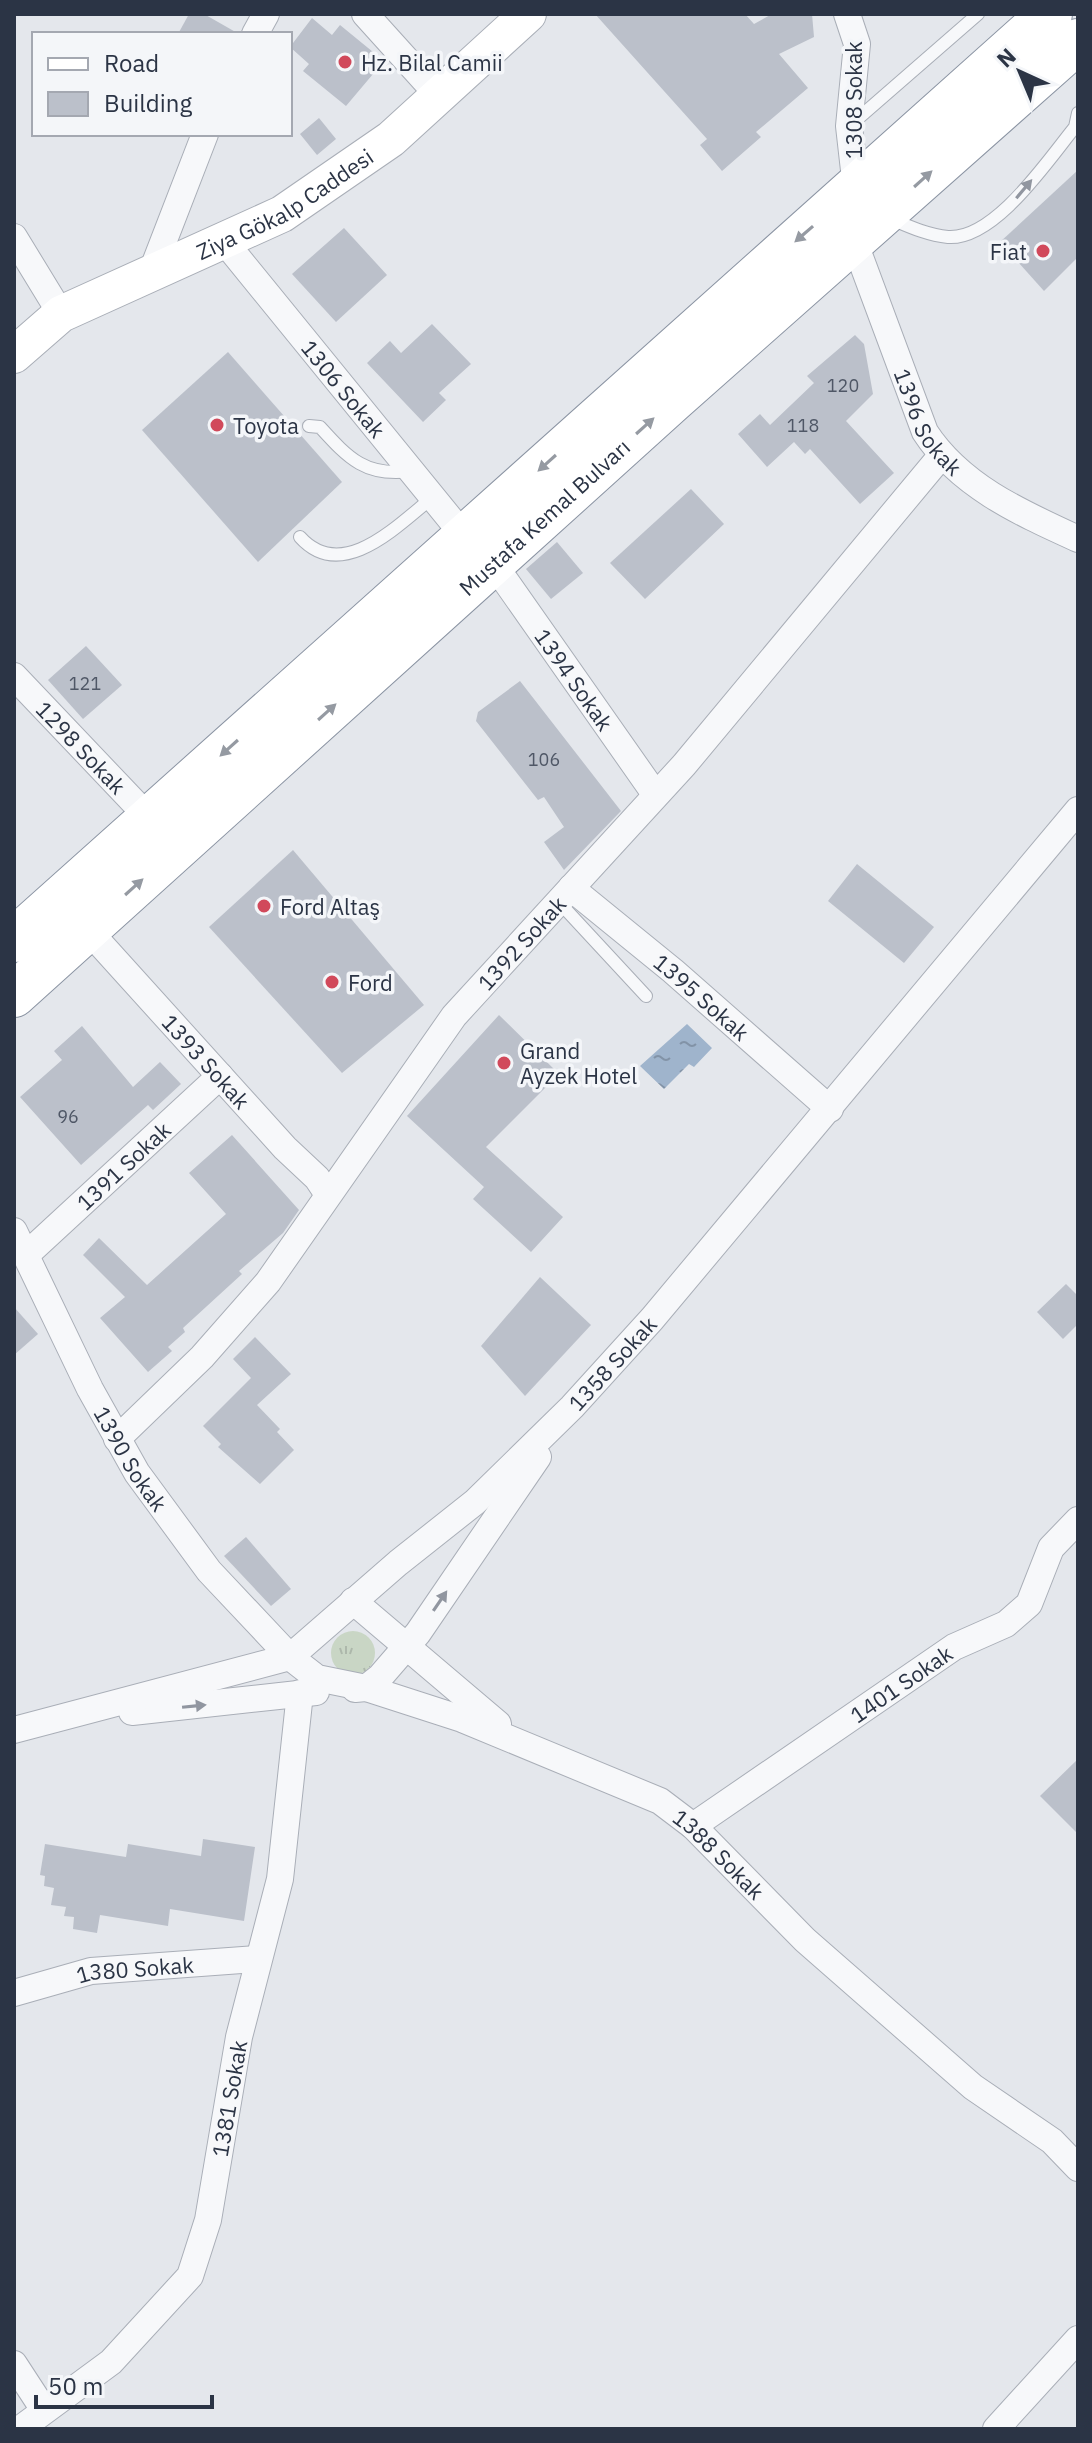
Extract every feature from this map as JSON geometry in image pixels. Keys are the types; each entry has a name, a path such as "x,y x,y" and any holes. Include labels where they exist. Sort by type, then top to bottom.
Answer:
{"highway":[{"name":"Mustafa Kemal Bulvarı","path":"864,215 1050,14"},
{"name":"Mustafa Kemal Bulvarı","path":"14,940 150,819 479,550 864,215 1078,41"},
{"name":"Mustafa Kemal Bulvarı","path":"14,995 87,929 479,550"}],"street":[{"path":"256,32 266,14"},
{"path":"365,14 439,96"},
{"name":"Ziya Gökalp Caddesi","path":"14,355 61,314 282,214 391,139 528,14"},
{"name":"1308 Sokak","path":"847,14 857,44 849,126 864,215"},
{"path":"152,271 204,136"},
{"name":"1396 Sokak","path":"864,215 925,432 941,456 1016,511 1078,539"},
{"path":"14,237 61,314"},
{"name":"1306 Sokak","path":"224,241 479,550"},
{"name":"1392 Sokak","path":"117,1439 202,1357 268,1282 327,1193 454,1016 684,765 941,456"},
{"name":"1394 Sokak","path":"479,550 655,794"},
{"name":"1298 Sokak","path":"14,676 150,819"},
{"name":"1358 Sokak","path":"14,1730 290,1657 353,1601 475,1502 572,1407 830,1109 1078,810"},
{"name":"1395 Sokak","path":"564,894 830,1109"},
{"name":"1393 Sokak","path":"87,929 317,1178 327,1193"},
{"name":"1391 Sokak","path":"26,1255 220,1076"},
{"name":"1390 Sokak","path":"14,1231 117,1439 137,1473 209,1571 290,1657"},
{"path":"61,1720 366,1688 406,1647 572,1407"},
{"name":"1401 Sokak","path":"693,1826 954,1647 1006,1624 1029,1604 1051,1548 1078,1520"},
{"path":"353,1601 459,1695 523,1743"},
{"name":"1388 Sokak","path":"290,1657 317,1678 366,1688 523,1743 660,1801 693,1826 805,1940 973,2087 1052,2141 1078,2168"},
{"name":"1381 Sokak","path":"20,2429 111,2362 190,2276 208,2220 239,2037 280,1879 300,1693"},
{"name":"1380 Sokak","path":"14,1993 91,1971 257,1959"},
{"path":"996,2429 1078,2339"},
{"path":"14,2364 44,2410"}],"lane":[{"path":"849,126 978,14"},
{"path":"864,215 951,238 976,231 1015,200 1075,127 1078,113"},
{"path":"309,426 320,427 338,447 368,469 385,474 411,471"},
{"path":"300,537 310,548 344,555 362,551 433,497"},
{"path":"564,894 646,996"}],"green space":[{"path":"353,1631 369,1637 375,1653 369,1669 353,1675 337,1669 331,1653 337,1637"}],"water":[{"path":"687,1024 712,1048 694,1067 689,1064 664,1089 640,1066"}],"building":[{"path":"189,14 204,14 236,32 179,32"},
{"path":"595,14 745,14 754,24 772,14 812,14 814,37 779,54 808,88 756,132 761,137 722,171 700,145 707,139"},
{"name":"Hz. Bilal Camii","path":"312,18 332,35 340,25 384,61 346,106 303,71 309,64 292,49 292,44"},
{"path":"319,118 336,139 317,155 300,134"},
{"name":"Fiat","path":"1078,170 1078,257 1044,291 1000,242"},
{"path":"344,228 387,275 336,322 292,274"},
{"path":"432,324 471,364 439,393 446,400 423,422 367,363 390,341 401,353"},
{"path":"855,335 864,344 873,394 846,421 894,473 860,504 810,449 805,454 794,442 767,467 738,434 760,414 770,425 814,383 807,376"},
{"path":"228,352 342,482 258,562 142,430"},
{"path":"691,489 724,524 645,599 610,563"},
{"path":"557,542 583,573 551,599 526,569"},
{"path":"86,646 122,685 83,719 48,680"},
{"path":"520,681 621,811 564,870 544,842 564,827 544,797 538,800 476,721 478,712"},
{"name":"Ford","path":"293,850 424,1005 342,1073 209,927"},
{"path":"857,864 934,927 904,963 828,901"},
{"path":"499,1015 559,1074 486,1147 563,1217 531,1252 473,1199 484,1187 407,1116"},
{"path":"82,1026 133,1087 160,1062 181,1084 153,1110 148,1105 81,1165 20,1097 62,1060 54,1051"},
{"path":"232,1135 299,1210 283,1233 239,1271 242,1274 183,1328 185,1332 168,1347 172,1351 148,1372 100,1318 125,1297 83,1255 99,1238 147,1285 226,1214 189,1173"},
{"path":"540,1277 591,1325 525,1396 481,1346"},
{"path":"1066,1284 1078,1296 1078,1324 1063,1339 1037,1312"},
{"path":"14,1307 38,1334 14,1355"},
{"path":"255,1337 291,1374 257,1405 280,1429 277,1432 294,1450 260,1484 218,1447 221,1444 203,1426 251,1378 233,1359"},
{"path":"246,1537 291,1589 271,1606 224,1556"},
{"path":"1078,1759 1078,1834 1040,1796"},
{"path":"203,1839 255,1847 244,1921 170,1909 168,1926 100,1915 97,1933 73,1929 74,1917 64,1916 66,1907 51,1905 54,1888 44,1886 45,1876 40,1875 45,1844 126,1857 128,1844 201,1856"}],"place":[{"name":"Hz. Bilal Camii","path":"345,62"},
{"name":"Fiat","path":"1043,251"},
{"name":"Toyota","path":"217,425"},
{"name":"Ford Altaş","path":"264,906"},
{"name":"Ford","path":"332,982"},
{"name":"Grand Ayzek Hotel","path":"504,1063"}]}
